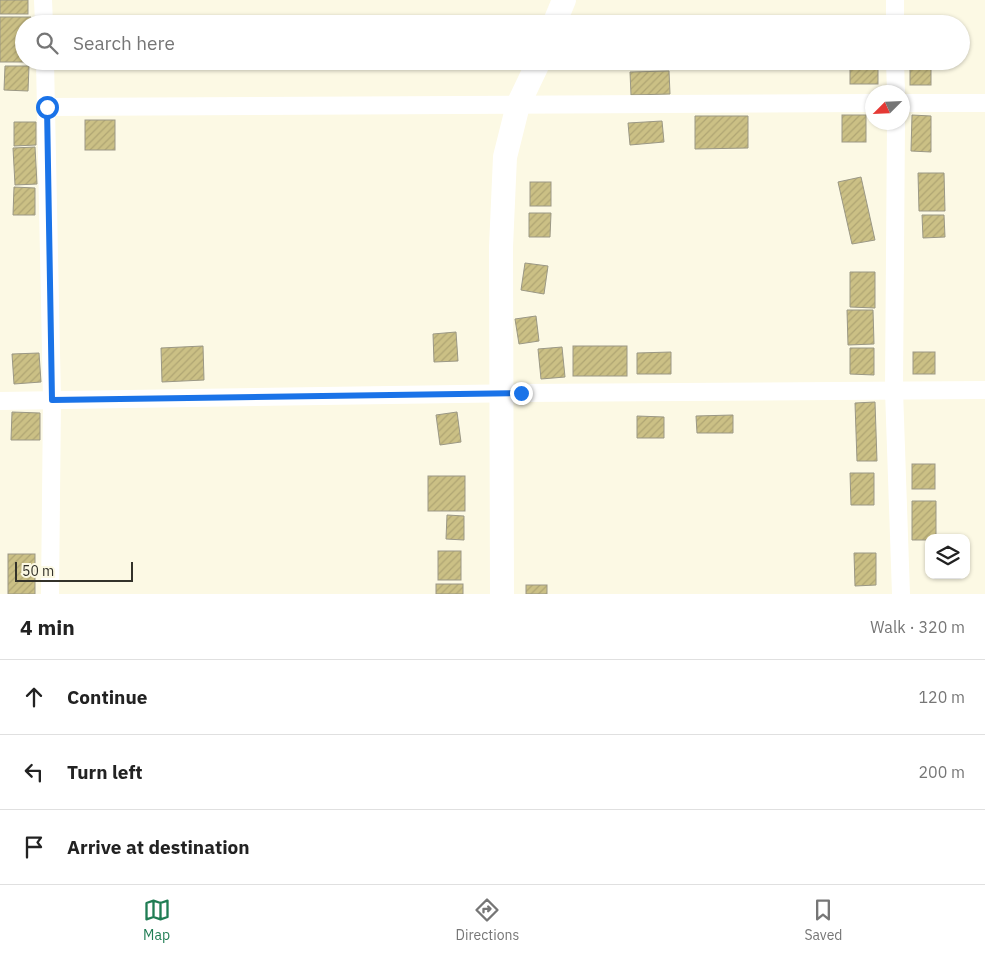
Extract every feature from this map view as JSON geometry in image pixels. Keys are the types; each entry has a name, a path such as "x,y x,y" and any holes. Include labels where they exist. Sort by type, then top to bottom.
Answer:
{"main road":[{"path":"558,15 564,0"},
{"path":"502,594 501,247 505,157 518,105 535,70"}],"street":[{"path":"43,0 44,15"},
{"path":"895,0 895,15"},
{"path":"45,70 52,400 50,594"},
{"path":"895,70 896,85"},
{"path":"47,107 865,103"},
{"path":"910,103 985,103"},
{"path":"896,130 894,390 901,594"},
{"path":"0,401 985,390"}],"building":[{"path":"0,0 28,0 28,14 0,14"},
{"path":"0,17 15,17 15,62 0,62"},
{"path":"5,66 15,66 15,70 29,70 28,91 4,90"},
{"path":"850,70 878,70 878,84 850,84"},
{"path":"910,70 931,70 931,85 910,85"},
{"path":"669,71 670,94 631,95 630,72"},
{"path":"842,115 865,115 866,142 842,142"},
{"path":"912,115 931,116 931,152 911,151"},
{"path":"695,116 748,116 748,148 695,149"},
{"path":"85,120 115,120 115,150 85,150"},
{"path":"662,121 664,142 630,145 628,123"},
{"path":"14,122 36,122 36,145 14,146"},
{"path":"35,147 37,184 15,185 13,148"},
{"path":"918,173 944,173 945,211 919,211"},
{"path":"861,177 875,240 852,244 838,182"},
{"path":"530,182 551,182 551,206 530,206"},
{"path":"14,187 35,188 35,215 13,215"},
{"path":"529,213 551,213 550,237 529,237"},
{"path":"922,215 944,215 945,237 923,238"},
{"path":"525,263 548,266 544,294 521,290"},
{"path":"850,272 875,272 875,308 850,307"},
{"path":"847,310 873,310 874,344 848,345"},
{"path":"536,316 539,341 519,344 515,319"},
{"path":"456,332 458,361 434,362 433,334"},
{"path":"203,346 204,380 162,382 161,348"},
{"path":"573,346 627,346 627,376 573,376"},
{"path":"562,347 565,377 541,379 538,349"},
{"path":"850,348 874,348 874,375 850,374"},
{"path":"671,352 671,374 637,374 637,353"},
{"path":"913,352 935,352 935,374 913,374"},
{"path":"39,353 41,382 14,384 12,354"},
{"path":"875,402 877,461 857,461 855,403"},
{"path":"12,412 40,413 40,440 11,440"},
{"path":"457,412 461,442 440,445 436,415"},
{"path":"733,415 733,433 697,433 696,416"},
{"path":"637,416 664,417 664,438 637,438"},
{"path":"912,464 935,464 935,489 912,489"},
{"path":"850,473 874,473 874,505 851,505"},
{"path":"428,476 465,476 465,511 428,511"},
{"path":"912,501 936,501 936,534 925,534 925,540 912,540"},
{"path":"447,515 464,516 464,540 446,539"},
{"path":"438,551 461,551 461,580 438,580"},
{"path":"854,553 876,553 876,585 855,586"},
{"path":"8,554 35,554 35,594 8,594"},
{"path":"436,584 463,584 463,594 436,594"},
{"path":"526,585 547,585 547,594 526,594"}],"route":[{"path":"47,107 52,400 521,393"}]}
